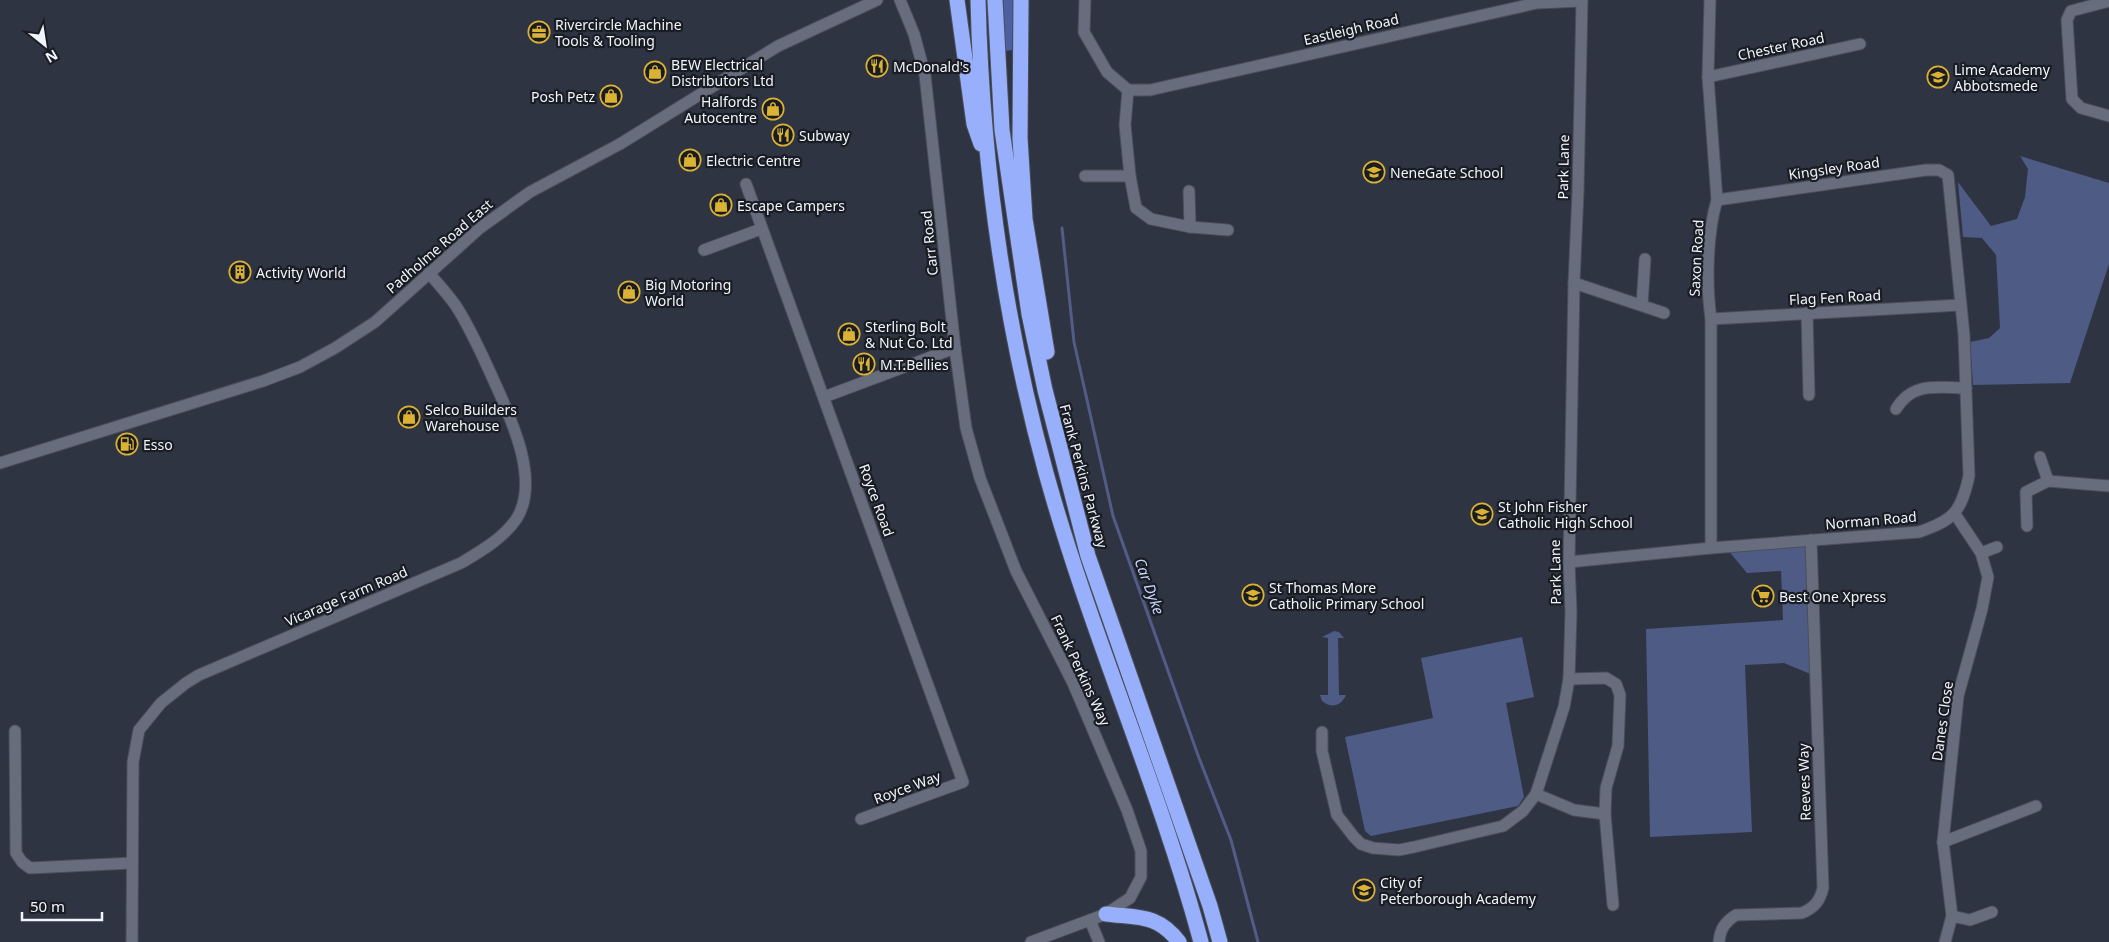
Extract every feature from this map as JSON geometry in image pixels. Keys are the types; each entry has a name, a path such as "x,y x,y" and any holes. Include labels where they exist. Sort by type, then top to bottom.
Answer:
{"highway":[{"path":"957,0 973,58"},
{"path":"978,0 973,58 975,80 974,124 989,166 1000,252 1019,358 1046,473 1091,617 1168,831 1201,942"},
{"name":"Frank Perkins Parkway","path":"995,0 1002,130 1018,248 1029,314 1055,433 1088,556 1210,906 1220,942"},
{"path":"1021,0 1022,72 1020,138 1026,219 1051,381 1055,433"},
{"path":"1106,914 1157,921 1170,930 1179,942"}],"street":[{"name":"Padholme Road East","path":"0,463 263,382 300,367 336,348 375,322 480,228 530,192 620,144 778,46 877,0"},
{"name":"Carr Road","path":"900,0 914,34 925,75 955,348"},
{"path":"1085,0 1084,32 1107,72 1128,90 1125,125 1130,176 1136,208 1151,219 1190,227 1228,230"},
{"name":"Saxon Road","path":"1710,0 1708,77 1717,200 1711,218 1708,298 1711,319 1711,548"},
{"name":"Eastleigh Road","path":"1128,90 1150,90 1538,3 1582,1"},
{"name":"Park Lane","path":"1322,732 1322,750 1337,816 1361,844 1372,848 1386,850 1407,848 1502,826 1523,812 1536,794 1564,707 1569,679 1574,283 1582,1"},
{"path":"2109,1 2071,11 2067,20 2072,99 2081,108 2109,116"},
{"name":"Chester Road","path":"1708,77 1860,44"},
{"name":"Kingsley Road","path":"1717,200 1926,170 1943,171 1948,175 1950,181 1960,304"},
{"path":"1085,176 1130,176"},
{"name":"Royce Road","path":"746,184 963,782"},
{"path":"1189,191 1190,227"},
{"path":"704,250 762,229"},
{"path":"1642,305 1645,259"},
{"name":"Vicarage Farm Road","path":"132,942 133,762 140,730 161,703 186,682 199,675 461,563 490,544 518,517 524,496 525,473 520,448 510,418 470,330 455,305 429,274"},
{"path":"1574,283 1664,313"},
{"path":"1954,514 1964,499 1969,476 1966,388 1960,304"},
{"name":"Flag Fen Road","path":"1711,319 1960,304"},
{"path":"1807,313 1809,395"},
{"path":"824,397 955,348"},
{"name":"Frank Perkins Way","path":"955,348 966,428 980,478 1016,571 1073,684 1126,810 1141,851 1141,877 1130,898 1106,914 1031,942"},
{"path":"1896,409 1903,398 1920,388 1966,388"},
{"path":"2040,457 2048,481"},
{"path":"2027,526 2026,492 2048,481 2109,486"},
{"name":"Norman Road","path":"1569,562 1711,548 1919,532 1940,524 1954,514"},
{"name":"Danes Close","path":"1945,942 1952,916 1943,842 1958,696 1982,609 1988,577 1981,553 1954,514"},
{"name":"Reeves Way","path":"1719,942 1722,929 1727,921 1736,915 1802,914 1810,910 1821,896 1823,888 1811,540"},
{"path":"1981,553 1997,547"},
{"path":"1569,679 1606,678 1616,684 1620,695 1618,746 1606,788 1605,814 1613,905"},
{"path":"15,731 16,853 22,862 30,868 132,863"},
{"name":"Royce Way","path":"860,819 963,782"},
{"path":"1536,794 1574,810 1605,814"},
{"path":"1943,842 2036,806"},
{"path":"1952,916 1970,920 1992,912"},
{"path":"1090,920 1100,942"}],"shaded area":[{"path":"1003,0 1014,0 1012,50 1005,51"},
{"path":"2020,156 2109,183 2109,264 2070,383 1973,385 1970,342 1989,338 2000,328 1996,255 1982,238 1963,237 1958,182 1991,226 2017,219 2025,197 2028,169"},
{"path":"1809,542 1815,676 1784,663 1745,665 1752,832 1650,837 1646,629 1783,620 1781,571 1747,573 1727,549"},
{"path":"1334,631 1339,632 1344,638 1338,638 1339,695 1346,695 1342,702 1333,706 1322,701 1320,695 1328,695 1328,638 1322,637"},
{"path":"1522,637 1534,697 1506,703 1524,797 1518,806 1371,836 1365,831 1345,737 1433,718 1421,658"}],"waterway":[{"name":"Car Dyke","path":"1062,228 1074,342 1113,516 1199,758 1231,840 1258,942"}],"place":[{"name":"Rivercircle Machine Tools & Tooling","path":"539,32"},
{"name":"McDonald's","path":"877,66"},
{"name":"BEW Electrical Distributors Ltd","path":"655,72"},
{"name":"Lime Academy Abbotsmede","path":"1938,77"},
{"name":"Posh Petz","path":"611,96"},
{"name":"Halfords Autocentre","path":"773,109"},
{"name":"Subway","path":"783,135"},
{"name":"Electric Centre","path":"690,160"},
{"name":"NeneGate School","path":"1374,172"},
{"name":"Escape Campers","path":"721,205"},
{"name":"Activity World","path":"240,272"},
{"name":"Big Motoring World","path":"629,292"},
{"name":"Sterling Bolt & Nut Co. Ltd","path":"849,334"},
{"name":"M.T.Bellies","path":"864,364"},
{"name":"Selco Builders Warehouse","path":"409,417"},
{"name":"Esso","path":"127,444"},
{"name":"St John Fisher Catholic High School","path":"1482,514"},
{"name":"St Thomas More Catholic Primary School","path":"1253,595"},
{"name":"Best One Xpress","path":"1763,596"},
{"name":"City of Peterborough Academy","path":"1364,890"}]}
